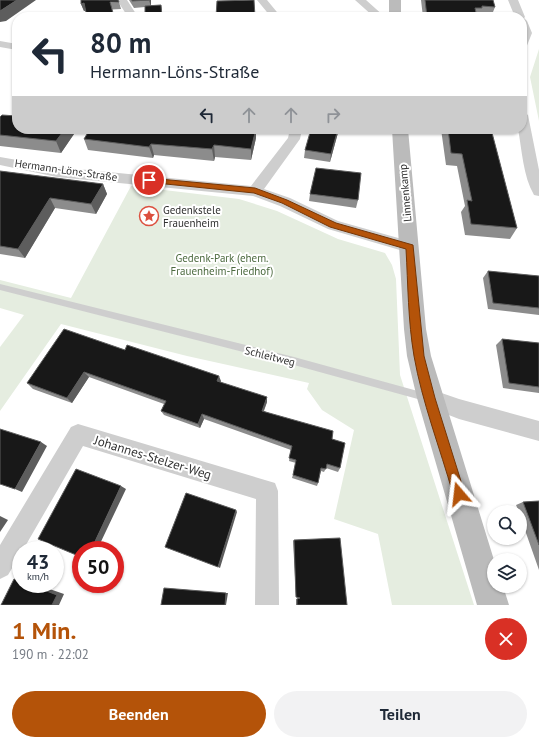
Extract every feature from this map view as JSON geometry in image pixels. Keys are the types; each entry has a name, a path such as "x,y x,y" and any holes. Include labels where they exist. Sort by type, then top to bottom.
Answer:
{"main road":[{"path":"395,0 395,12"},
{"name":"Linnenkamp","path":"400,134 417,343 430,398 493,605"}],"street":[{"path":"122,0 130,12"},
{"path":"262,0 272,12"},
{"path":"360,0 374,12"},
{"path":"513,0 518,12"},
{"path":"527,33 539,34"},
{"path":"0,44 12,46"},
{"path":"255,191 294,139 295,134"},
{"path":"525,134 532,170 539,191"},
{"name":"Hermann-Löns-Straße","path":"0,161 57,172 255,191 285,202 333,225 410,247"},
{"name":"Schleitweg","path":"430,398 459,409 539,431"},
{"name":"Johannes-Stelzer-Weg","path":"0,567 78,434 267,491 267,605"}],"lane":[{"name":"Schleitweg","path":"0,287 294,361 430,398"}],"green space":[{"path":"539,49 539,121 530,77"},
{"name":"Gedenk-Park (ehem. Frauenheim-Friedhof)","path":"131,186 239,199 277,211 338,239 385,253 392,265 396,279 400,375 474,605 392,605 378,534 334,519 354,430 322,410 307,389 309,383 187,356 61,324 0,411 0,347 24,315 0,308 0,280 71,298"}],"building":[{"path":"0,0 17,0 0,11"},
{"path":"81,0 118,0 119,2 110,2 113,12 86,12 84,3 81,4"},
{"path":"254,0 255,12 216,12 217,1"},
{"path":"425,0 493,0 495,7 482,6 482,8 475,8 476,12 426,12"},
{"path":"161,5 162,12 145,12 145,6"},
{"path":"2,115 12,116 12,134 61,134 56,141 0,135 0,117"},
{"path":"87,134 255,134 251,149 214,145 212,149 151,144 149,147 84,139"},
{"path":"310,134 337,134 331,154 305,150"},
{"path":"449,134 492,134 517,228 471,224 467,200 472,201 462,154 451,153"},
{"path":"316,168 361,173 358,200 310,194"},
{"path":"0,171 103,184 91,204 50,198 18,249 0,246"},
{"path":"488,271 539,276 539,308 493,303"},
{"path":"64,329 125,350 127,345 219,376 217,381 267,397 262,411 333,431 332,439 345,443 340,468 327,464 326,469 321,468 318,483 293,475 296,460 289,458 292,446 202,414 198,424 161,411 166,401 84,372 67,398 27,383"},
{"path":"502,339 539,343 539,387 509,383"},
{"path":"0,429 41,442 15,489 0,484"},
{"path":"76,469 121,486 95,541 72,541 72,553 64,550 64,541 43,541 38,539"},
{"path":"186,493 236,510 218,567 165,547"},
{"path":"539,501 539,545 527,513 527,505 524,505 523,502"},
{"path":"340,538 347,605 297,605 297,599 300,598 296,597 294,540"},
{"path":"12,583 12,593 52,593 57,595 52,605 1,605"},
{"path":"164,588 226,593 225,605 161,605"}],"place":[{"name":"Gedenkstele Frauenheim","path":"149,216"}],"route":[{"path":"149,180 255,191 285,202 333,225 410,247 415,329 419,356 459,494"}]}
